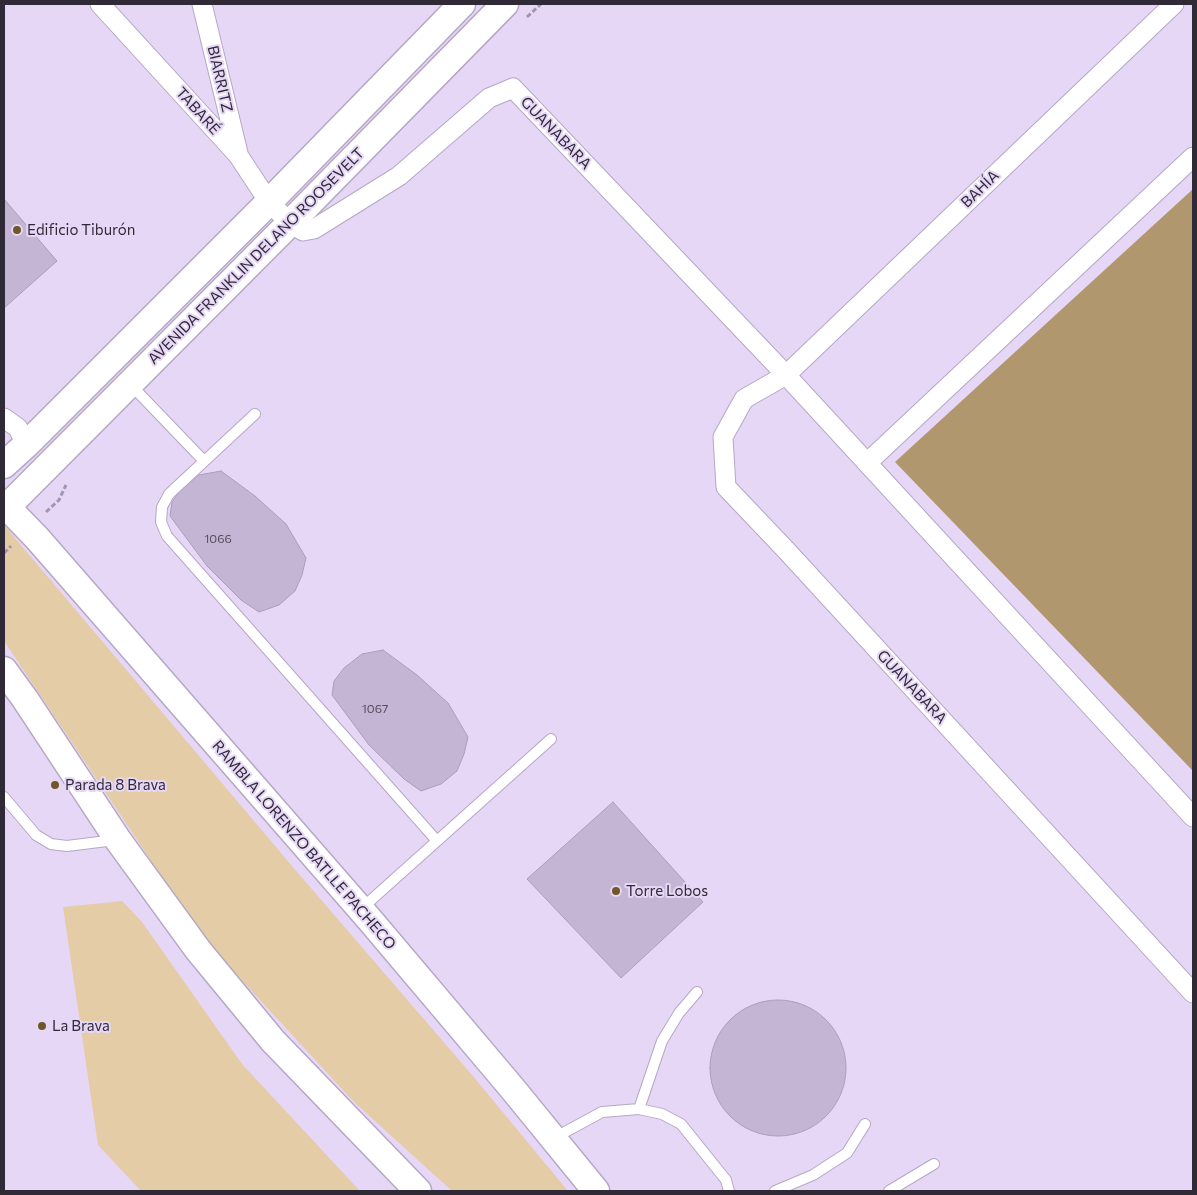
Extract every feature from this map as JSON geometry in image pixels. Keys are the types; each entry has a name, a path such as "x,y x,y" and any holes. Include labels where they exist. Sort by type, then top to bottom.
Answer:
{"main road":[{"name":"AVENIDA FRANKLIN DELANO ROOSEVELT","path":"4,465 268,202 462,4"},
{"name":"AVENIDA FRANKLIN DELANO ROOSEVELT","path":"5,506 130,384 505,4"},
{"name":"RAMBLA LORENZO BATLLE PACHECO","path":"5,506 37,538 361,910 506,1080 596,1191"},
{"path":"4,670 118,840 198,950 273,1041 411,1184 436,1191"}],"street":[{"name":"TABARÉ","path":"100,4 238,155 268,202 290,223"},
{"name":"BIARRITZ","path":"202,4 238,155"},
{"name":"BAHÍA","path":"786,375 1174,4"},
{"name":"GUANABARA","path":"290,223 303,231 314,229 399,176 489,98 513,88 786,375 1193,817"},
{"path":"867,463 1193,157"},
{"name":"GUANABARA","path":"786,375 744,399 723,437 726,487 1193,993"},
{"path":"4,418 18,428 26,445"}],"lane":[{"path":"130,384 204,461"},
{"path":"255,414 169,494 162,507 161,522 167,536 437,841"},
{"path":"361,910 551,739"},
{"path":"4,797 36,835 51,844 67,846 118,840"},
{"path":"639,1109 662,1041 679,1013 696,992"},
{"path":"554,1139 602,1112 639,1109 662,1114 681,1124 726,1180 729,1191"},
{"path":"775,1191 813,1175 847,1153 865,1124"},
{"path":"889,1191 934,1164"}],"shaded area":[{"path":"1193,189 1193,771 895,462"},
{"path":"4,525 292,866 472,1075 568,1191 452,1191 353,1101 213,949 170,889 4,641"},
{"path":"122,901 142,922 242,1064 360,1191 141,1191 98,1145 63,907"}],"building":[{"name":"Edificio Tiburón","path":"4,199 57,261 4,308"},
{"path":"221,471 255,496 286,524 306,558 302,575 295,591 279,605 259,612 241,600 207,566 170,516 172,502 182,488 199,475"},
{"path":"383,650 417,675 448,703 468,737 457,771 441,784 421,791 404,779 369,745 332,695 334,681 344,668 362,654"},
{"name":"Torre Lobos","path":"613,802 703,902 621,978 527,879"},
{"path":"778,1000 804,1005 826,1020 841,1042 846,1068 841,1094 826,1116 804,1131 778,1136 752,1131 730,1116 715,1094 710,1068 715,1042 730,1020 752,1005"}],"place":[{"name":"Edificio Tiburón","path":"17,230"},
{"name":"Parada 8 Brava","path":"55,785"},
{"name":"Torre Lobos","path":"616,891"},
{"name":"La Brava","path":"42,1026"}]}
